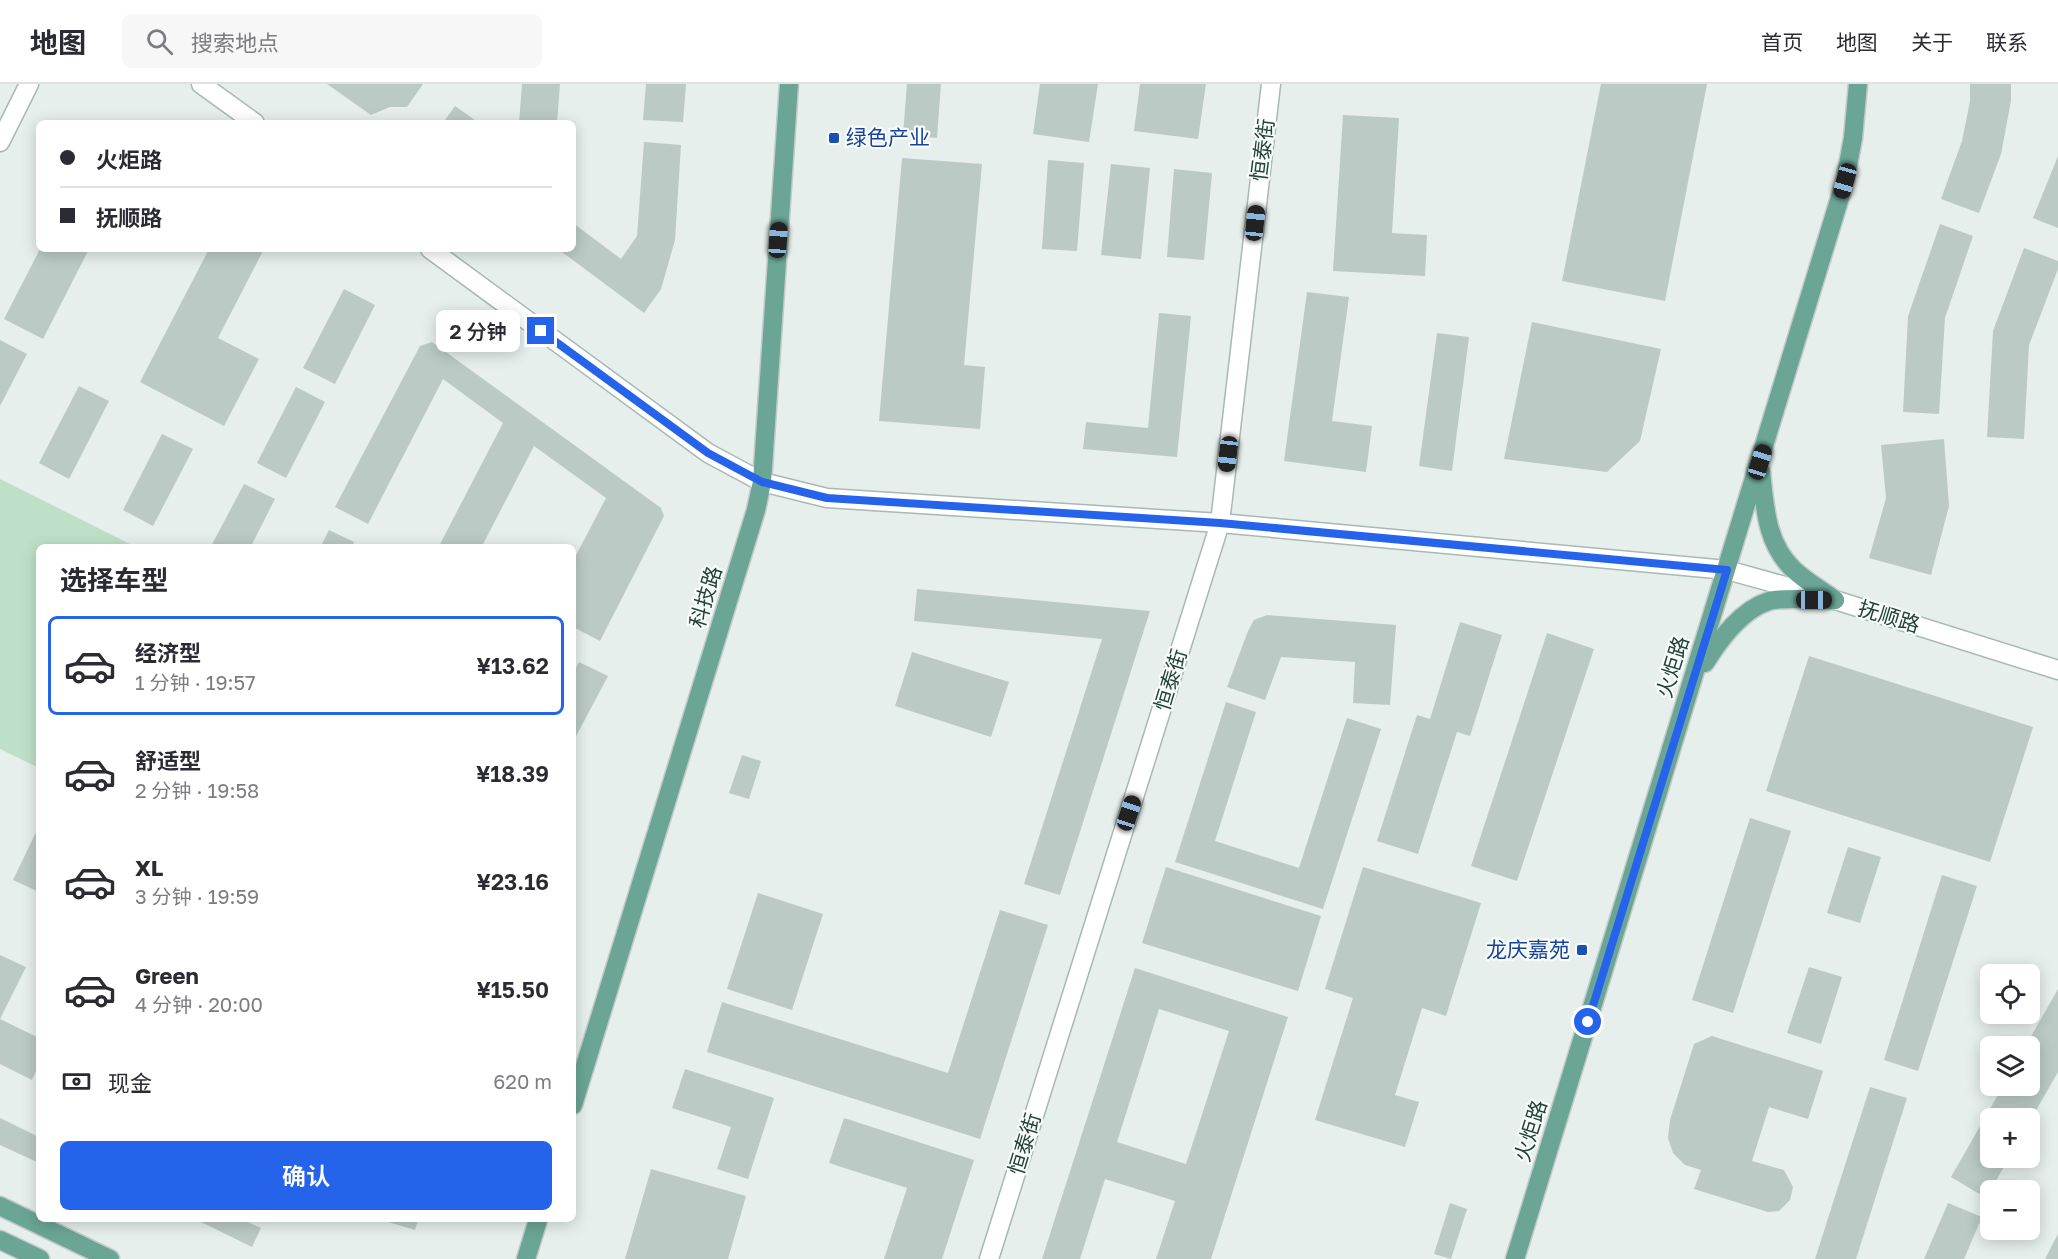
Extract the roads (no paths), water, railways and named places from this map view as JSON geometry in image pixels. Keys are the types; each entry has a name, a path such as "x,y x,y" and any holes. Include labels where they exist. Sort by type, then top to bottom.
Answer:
{"main road":[{"name":"科技路","path":"576,1095 756,510 762,482 789,84"},
{"name":"火炬路","path":"1515,1259 1845,181 1853,138 1858,84"},
{"path":"1760,462 1766,522 1776,548 1793,569 1835,600"},
{"path":"1691,687 1719,640 1749,611 1770,601 1835,600"},
{"path":"0,1206 110,1259"},
{"path":"526,1259 537,1222"},
{"path":"0,1240 40,1259"}],"street":[{"path":"0,142 29,84"},
{"path":"201,84 251,120"},
{"name":"恒泰街","path":"989,1259 1220,523 1271,84"},
{"name":"抚顺路","path":"434,252 708,453 762,482 827,498 1220,523 1727,570 1835,600 2058,670"}],"place":[{"name":"绿色产业","path":"834,138"},
{"name":"龙庆嘉苑","path":"1582,950"}]}
